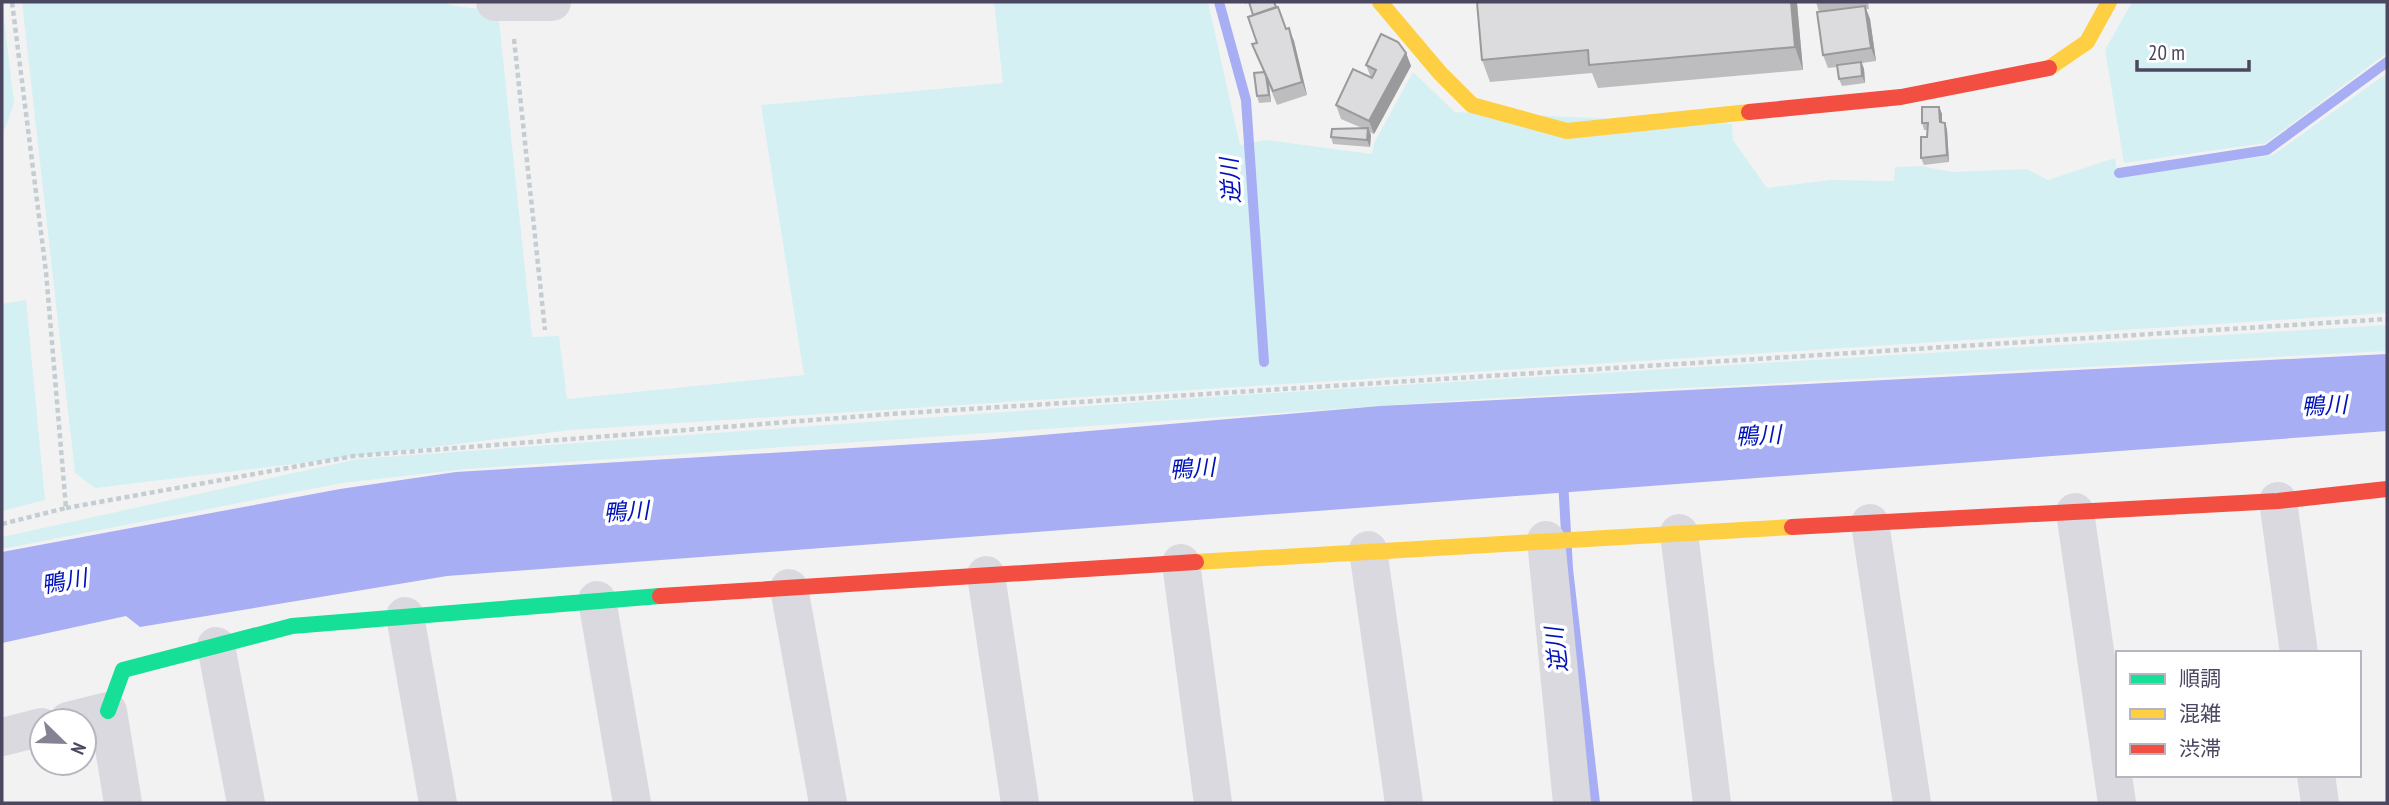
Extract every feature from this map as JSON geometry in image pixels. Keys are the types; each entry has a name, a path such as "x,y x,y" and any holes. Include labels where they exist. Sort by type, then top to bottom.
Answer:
{"street":[{"path":"503,2 552,2"},
{"path":"1380,2 1440,73 1472,105 1567,131 1901,97 2049,68 2087,42 2109,2"},
{"path":"123,803 107,712 123,670 292,626 597,600 1368,550 2278,501 2387,489"},
{"path":"2278,501 2299,651"},
{"path":"2075,512 2117,803"},
{"path":"1870,523 1913,803"},
{"path":"1679,533 1712,803"},
{"path":"1561,539 1572,803"},
{"path":"1368,550 1404,803"},
{"path":"1181,563 1213,803"},
{"path":"986,575 1020,803"},
{"path":"789,588 828,803"},
{"path":"597,600 632,803"},
{"path":"405,616 438,803"},
{"path":"216,646 246,803"},
{"path":"98,714 107,712"},
{"path":"2,737 28,730"},
{"path":"2316,777 2320,803"}],"path":[{"path":"12,2 46,272 66,508"},
{"path":"503,2 545,330"},
{"path":"2,524 66,508 355,456 890,414 2387,318"}],"shaded area":[{"path":"2,2 14,103 5,129 2,129"},
{"path":"22,2 442,2 498,11 532,337 559,336 567,399 804,375 761,105 1003,83 994,2 1208,2 1240,145 1266,140 1372,154 1374,143 1413,72 1455,112 1732,124 1733,140 1767,188 1830,180 1894,181 1895,167 1921,166 1952,172 2027,169 2048,180 2115,158 2118,177 2273,155 2387,73 2387,313 571,430 95,488 75,473"},
{"path":"2132,2 2387,2 2387,53 2266,143 2124,163 2105,50"},
{"path":"26,300 45,500 2,511 2,304"},
{"path":"2387,325 2387,351 1496,398 466,469 342,483 2,549 2,537 358,459 1225,396"}],"water":[{"name":"鴨川","path":"2387,354 2387,431 447,576 140,627 126,616 2,643 2,552 340,489 456,472 983,440 1380,406"}],"building":[{"path":"1249,2 1274,2 1276,7 1253,15"},
{"path":"1477,2 1791,2 1795,47 1589,65 1588,50 1482,60"},
{"path":"1865,6 1871,48 1823,55 1817,12"},
{"path":"1278,7 1286,29 1289,28 1302,82 1273,91 1252,44 1257,43 1248,17"},
{"path":"1381,34 1398,42 1406,53 1369,121 1336,105 1353,69 1372,78 1376,70 1366,65"},
{"path":"1861,62 1862,76 1839,79 1837,65"},
{"path":"1264,72 1269,95 1257,96 1254,73"},
{"path":"1922,107 1939,107 1940,122 1945,123 1947,155 1921,158 1921,137 1927,137 1928,123 1922,123"},
{"path":"1368,128 1367,140 1331,137 1332,129"}],"waterway":[{"name":"逆川","path":"1219,2 1246,100 1264,362"},
{"path":"2119,173 2267,150 2387,62"},
{"name":"逆川","path":"1563,479 1568,569 1595,803"}],"traffic: fast":[{"path":"108,711 123,670 292,626 660,596"}],"traffic: slow":[{"path":"1380,2 1440,73 1472,105 1567,131 1749,112"},
{"path":"2049,68 2087,42 2109,2"},
{"path":"1196,562 1792,527"}],"traffic: jam":[{"path":"1749,112 1901,97 2049,68"},
{"path":"1792,527 2278,501 2387,489"},
{"path":"660,596 1196,562"}]}
